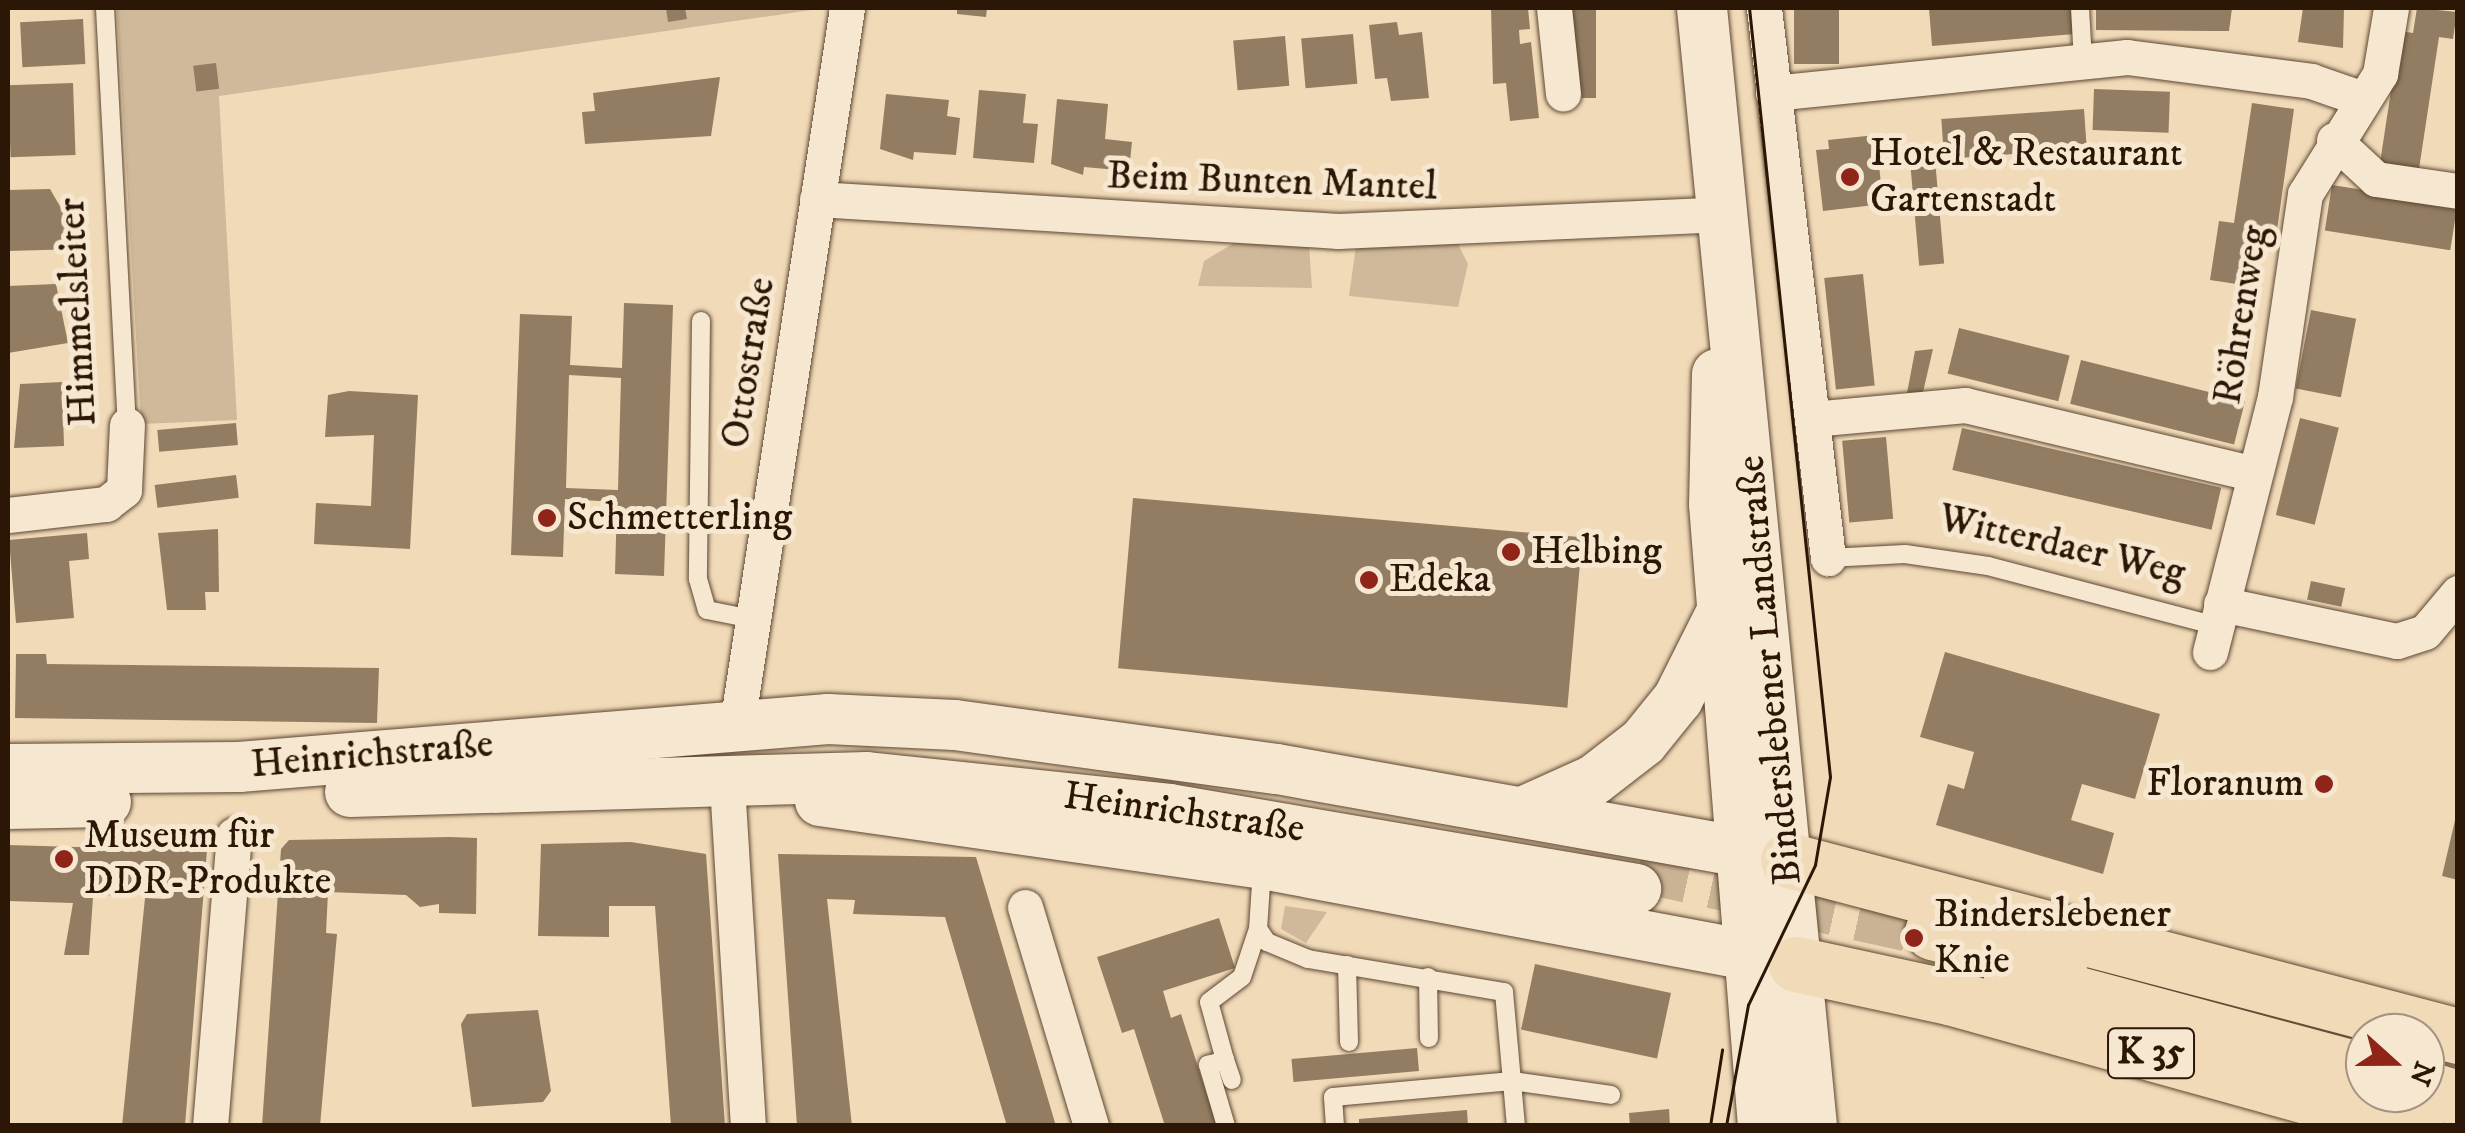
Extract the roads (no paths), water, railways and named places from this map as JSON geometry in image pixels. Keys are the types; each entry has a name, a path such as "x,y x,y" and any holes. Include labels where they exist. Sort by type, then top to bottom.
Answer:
{"highway":[{"name":"K 35","path":"1767,856 2458,1036"},
{"name":"K 35","path":"2345,1044 1929,943 2345,1065"},
{"name":"K 35","path":"1774,959 1949,997 2415,1126"}],"main road":[{"name":"Binderslebener Landstraße","path":"1702,8 1725,214 1774,959 1764,1126"},
{"name":"Binderslebener Landstraße","path":"1725,214 1714,452 1724,607 1767,856"},
{"path":"1528,810 1594,780 1643,742 1688,682 1724,607"},
{"name":"Heinrichstraße","path":"8,769 240,767 574,735 736,731 828,719 955,725 1277,769 1528,810 1767,856"},
{"name":"Heinrichstraße","path":"8,804 867,777 976,786 1638,878 1196,789 736,731"},
{"name":"Heinrichstraße","path":"727,784 1262,864 1774,959"},
{"name":"Binderslebener Landstraße","path":"1774,959 1812,1126"}],"street":[{"name":"Ottostraße","path":"736,731 747,618 847,8"},
{"path":"1554,8 1563,94"},
{"name":"Binderslebener Landstraße","path":"1764,8 1828,558"},
{"name":"Röhrenweg","path":"2216,627 2254,474 2304,194 2360,98 2380,74 2391,8"},
{"path":"1773,93 2127,57 2234,70 2360,98"},
{"path":"2334,140 2376,179 2458,191"},
{"name":"Beim Bunten Mantel","path":"817,198 1178,225 1488,230 1725,214"},
{"path":"1812,418 1966,404 2254,474"},
{"name":"Himmelsleiter","path":"8,515 106,504 124,490 127,425"},
{"name":"Witterdaer Weg","path":"2216,627 2397,642 2425,632 2458,593"},
{"path":"727,784 748,1126"},
{"path":"210,1126 234,835"},
{"path":"1024,907 1091,1126"}],"lane":[{"name":"Himmelsleiter","path":"105,8 127,425"},
{"path":"2080,8 2082,62"},
{"path":"701,321 698,579 707,610 747,618"},
{"name":"Witterdaer Weg","path":"1828,558 1905,554 1988,566 2216,627"},
{"path":"1232,1080 1209,1002 1242,977 1258,930 1262,864"},
{"path":"1258,930 1280,949 1347,966 1504,992 1516,1126"},
{"path":"1347,966 1349,1042"},
{"path":"1428,978 1428,1038"},
{"path":"1226,1060 1208,1065 1226,1126"},
{"path":"1334,1126 1332,1097 1512,1081 1611,1095"}],"tunnel":[{"path":"1639,867 1932,932"}],"tram line":[{"path":"1726,1126 1748,1005 1815,865 1830,777 1749,8"},
{"path":"1710,1126 1722,1050"}],"place":[{"name":"Hotel & Restaurant Gartenstadt","path":"1850,177"},
{"name":"Schmetterling","path":"547,518"},
{"name":"Helbing","path":"1511,552"},
{"name":"Edeka","path":"1369,580"},
{"name":"Floranum","path":"2324,784"},
{"name":"Museum für DDR-Produkte","path":"64,859"},
{"name":"Binderslebener Knie","path":"1914,938"}]}
